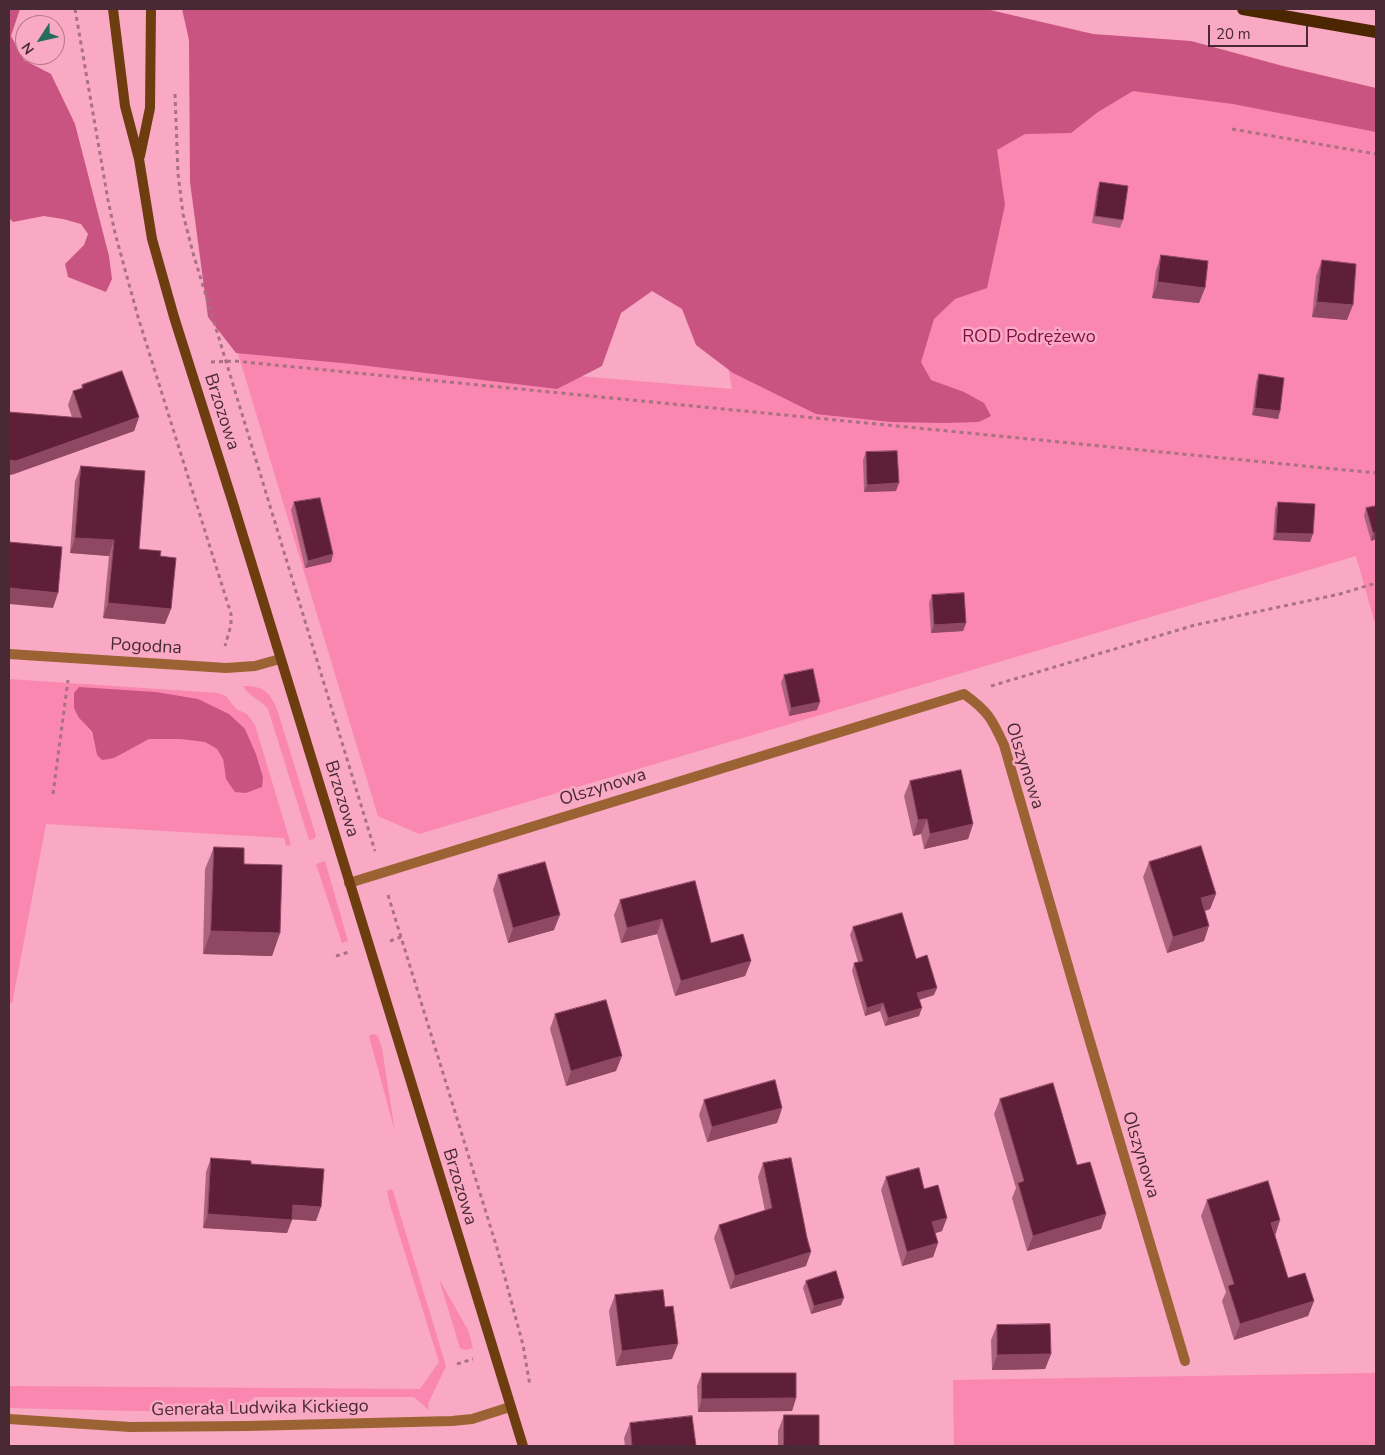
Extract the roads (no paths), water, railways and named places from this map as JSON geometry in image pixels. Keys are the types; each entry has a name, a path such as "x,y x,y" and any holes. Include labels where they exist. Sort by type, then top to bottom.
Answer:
{"main road":[{"name":"Brzozowa","path":"113,9 125,106 139,159 152,238 188,362 523,1446"},
{"name":"Brzozowa","path":"139,159 150,108 151,9"},
{"path":"1243,9 1376,32"}],"street":[{"name":"Pogodna","path":"9,654 226,668 255,666 280,659"},
{"name":"Olszynowa","path":"349,883 964,694 980,706 992,720 1004,745 1185,1361"},
{"name":"Generała Ludwika Kickiego","path":"9,1419 130,1427 264,1426 472,1420 510,1407"}],"park label":[{"name":"ROD Podrężewo","path":"1029,338"}]}
